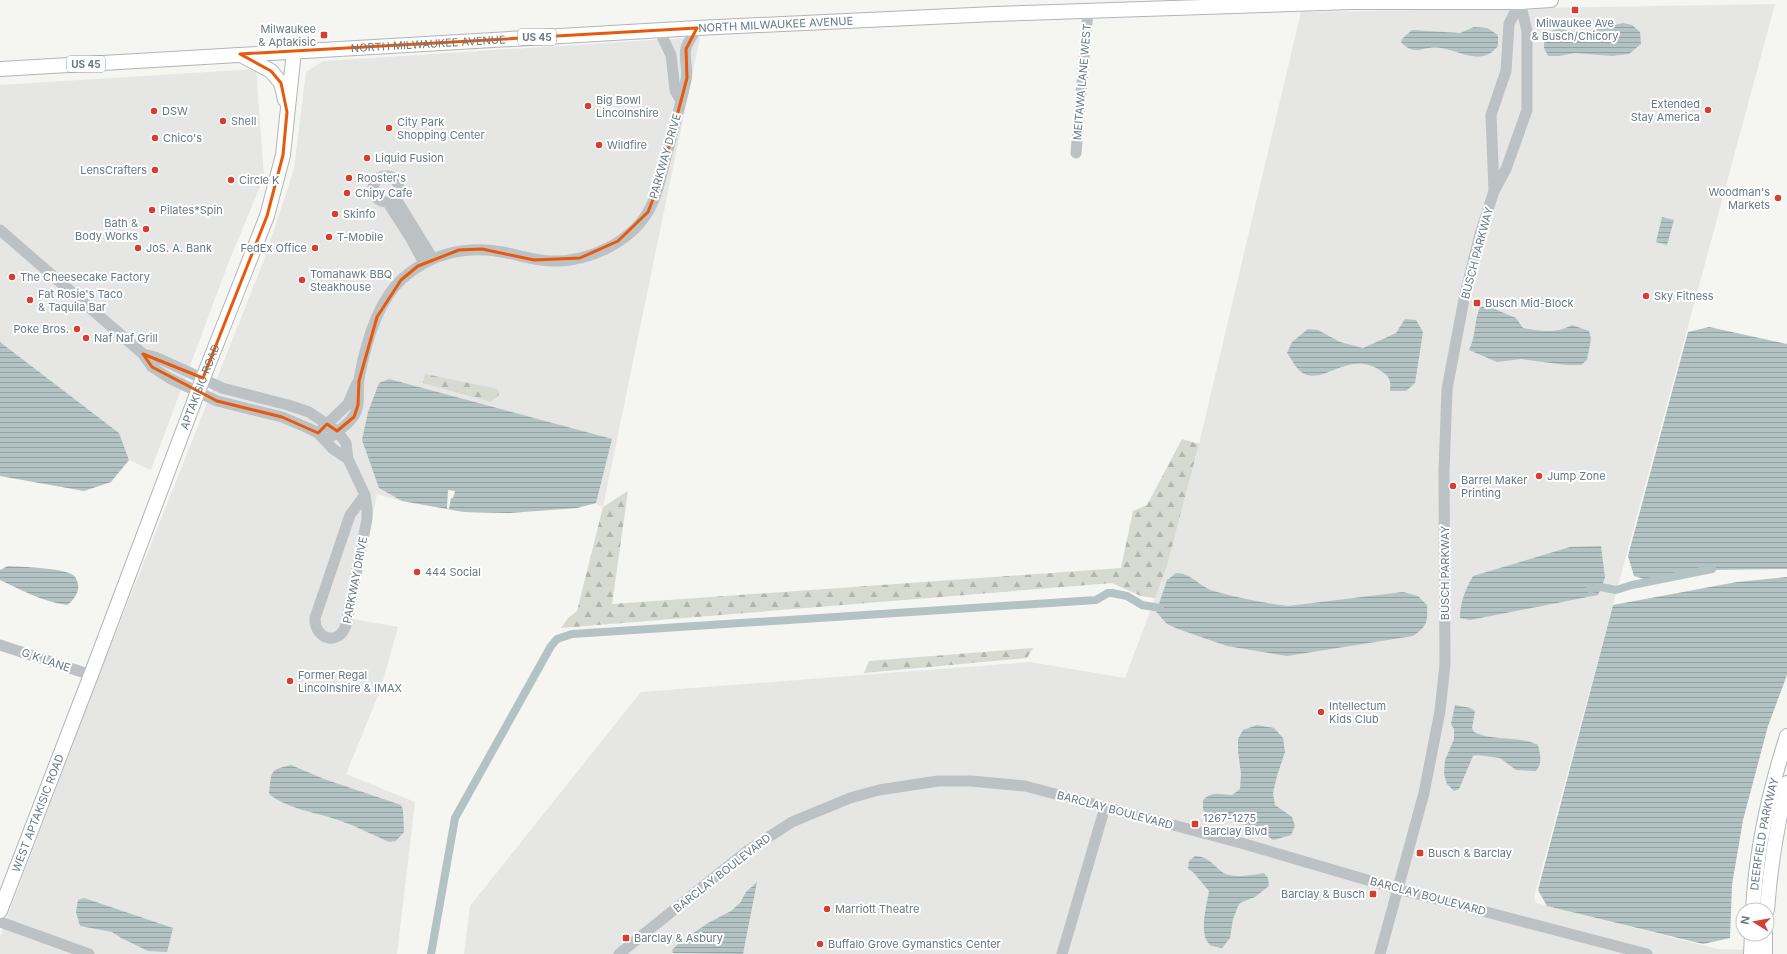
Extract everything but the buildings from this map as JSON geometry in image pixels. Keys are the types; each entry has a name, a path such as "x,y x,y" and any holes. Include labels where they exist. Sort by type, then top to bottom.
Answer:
{"main road":[{"name":"NORTH MILWAUKEE AVENUE","path":"0,69 659,30 1088,10 1351,1 1551,0"},
{"name":"APTAKISIC ROAD","path":"75,715 203,378 267,216 283,155 294,51"},
{"path":"240,54 271,71 281,83 288,112"},
{"name":"WEST APTAKISIC ROAD","path":"0,911 75,715"},
{"name":"DEERFIELD PARKWAY","path":"1754,902 1760,845 1772,788 1787,736"},
{"name":"DEERFIELD PARKWAY","path":"1768,902 1770,868 1787,783"},
{"path":"1751,954 1752,942"},
{"path":"1765,942 1765,954"}],"street":[{"name":"BUSCH PARKWAY","path":"1494,191 1491,115 1506,71 1509,24 1520,1"},
{"name":"BUSCH PARKWAY","path":"1380,954 1432,759 1445,664 1444,471 1447,389 1465,294 1480,234 1494,191 1506,170 1527,110 1528,31 1520,1"},
{"name":"MEITAWA LANE WEST","path":"1076,153 1088,10"},
{"name":"PARKWAY DRIVE","path":"322,437 327,424 348,404 358,381 377,317 385,300 401,280 429,261 459,250 482,249 503,252 534,260 557,261 580,258 601,251 634,229 648,212 659,184 687,78 686,49 697,28"},
{"name":"PARKWAY DRIVE","path":"659,30 671,55 676,90 681,101"},
{"path":"392,201 410,238 429,261"},
{"name":"PARKWAY DRIVE","path":"0,230 143,354 152,367 198,392 221,402 282,417 322,437 333,449 348,459"},
{"name":"PARKWAY DRIVE","path":"143,354 155,357 222,388 309,412 336,431 346,443 348,459 365,495 367,519 344,632 340,636 329,638 324,636 316,629 315,618 350,515 365,495"},
{"name":"PARKWAY DRIVE","path":"322,437 336,431 354,417 358,405 358,381"},
{"name":"G K LANE","path":"0,645 91,676"},
{"name":"BARCLAY BOULEVARD","path":"619,954 718,873 792,822 850,798 879,790 938,781 971,781 1025,786 1241,843 1398,889 1647,954"},
{"path":"1062,954 1104,807"},
{"path":"0,922 89,954"}],"highlighted area":[{"path":"697,28 686,49 687,78 659,184 648,212 618,241 580,258 534,260 482,249 459,250 418,266 401,280 377,317 359,381 358,405 354,417 337,431 327,424 318,433 282,417 217,401 152,367 143,354 203,378 267,216 283,155 287,112 281,83 271,71 240,54"}],"shaded area":[{"path":"1775,4 1534,897 1536,903 1718,949 1751,950 1751,954 464,954 470,906 641,692 1030,662 1125,678 1167,566 1199,444 1301,12"},
{"path":"1623,23 1632,25 1640,32 1641,44 1629,54 1612,56 1575,53 1559,56 1548,56 1544,48 1545,32 1559,29 1583,33"},
{"path":"1474,27 1487,28 1498,35 1498,46 1485,56 1471,56 1441,48 1415,50 1406,47 1401,42 1402,39 1412,30 1460,33"},
{"path":"700,37 603,507 596,503 577,508 509,513 464,512 402,501 377,494 353,619 398,627 380,691 346,774 415,802 397,954 0,954 0,936 99,675 264,260 294,169 306,72 323,61"},
{"path":"256,69 264,177 228,264 151,470 129,460 119,433 0,342 0,85"},
{"path":"1662,217 1674,220 1667,245 1656,242"},
{"path":"1492,306 1499,311 1516,318 1523,328 1554,331 1572,325 1589,331 1591,339 1587,360 1581,365 1566,365 1521,359 1497,362 1469,350 1473,340 1480,307"},
{"path":"1405,319 1416,320 1423,332 1415,383 1406,391 1390,391 1390,381 1386,375 1370,365 1350,365 1324,374 1315,376 1307,375 1298,369 1287,353 1292,342 1308,329 1318,330 1340,342 1363,348 1396,333"},
{"path":"1709,327 1787,344 1787,569 1705,570 1651,581 1634,576 1628,556 1688,332"},
{"path":"0,342 119,433 129,460 111,482 84,491 0,476"},
{"path":"389,379 612,439 596,503 577,508 509,513 464,512 402,501 379,488 362,440 368,412 379,383"},
{"path":"1601,546 1605,578 1598,595 1470,620 1460,618 1464,597 1473,576 1570,547"},
{"path":"8,566 52,569 68,573 76,578 78,590 74,598 67,605 41,598 24,592 0,580 0,570"},
{"path":"1176,573 1187,575 1214,591 1251,600 1288,606 1403,592 1418,596 1427,605 1427,620 1424,626 1413,636 1287,656 1227,646 1167,624 1151,606 1159,604 1167,580"},
{"path":"1787,577 1787,675 1768,726 1743,820 1732,885 1730,938 1703,944 1547,906 1538,890 1613,605 1737,582"},
{"path":"1455,705 1470,708 1475,711 1472,728 1474,732 1490,737 1522,740 1538,745 1540,765 1536,771 1516,770 1500,758 1477,755 1473,756 1459,789 1454,791 1447,784 1444,774 1445,760 1454,739 1454,729 1451,724"},
{"path":"1257,725 1274,728 1283,738 1285,752 1273,793 1275,805 1292,817 1295,826 1291,835 1273,840 1260,829 1208,815 1203,810 1203,800 1206,797 1213,794 1232,795 1240,789 1241,774 1238,739 1243,730"},
{"path":"291,765 324,779 401,805 403,810 404,832 396,841 389,842 347,823 285,804 269,794 270,781 272,773 278,769"},
{"path":"1195,856 1200,856 1207,859 1226,874 1242,876 1264,873 1268,878 1269,886 1255,897 1240,903 1238,906 1233,919 1230,938 1222,948 1212,946 1207,942 1205,936 1204,920 1209,891 1193,872 1188,869 1189,861"},
{"path":"757,882 743,954 673,953 672,950 679,943 708,923 731,911 740,903 746,892"},
{"path":"84,898 173,928 167,952 148,951 112,932 80,926 76,912 78,900"}],"green space":[{"path":"425,374 498,389 499,395 491,402 423,383"},
{"path":"1182,439 1199,444 1167,566 1155,598 1141,596 1112,583 561,628 568,618 577,611 603,507 628,491 612,604 1121,568 1133,511 1147,505"},
{"path":"1033,648 1027,658 864,673 869,661"}],"pier":[{"path":"448,490 455,491 453,498 451,498 449,509 447,508"}],"waterway":[{"path":"1590,589 1601,587 1616,590 1632,585 1712,569"},
{"path":"431,954 455,818 551,646 557,639 572,634 1096,600 1108,593 1127,596 1142,605 1160,608"}],"place":[{"name":"Milwaukee Ave & Busch/Chicory","path":"1575,10"},
{"name":"Milwaukee & Aptakisic","path":"324,35"},
{"name":"Big Bowl Lincolnshire","path":"588,106"},
{"name":"Extended Stay America","path":"1708,110"},
{"name":"DSW","path":"154,111"},
{"name":"Shell","path":"223,121"},
{"name":"City Park Shopping Center","path":"389,128"},
{"name":"Chico's","path":"155,138"},
{"name":"Wildfire","path":"599,145"},
{"name":"Liquid Fusion","path":"367,158"},
{"name":"LensCrafters","path":"155,170"},
{"name":"Rooster's","path":"349,178"},
{"name":"Circle K","path":"231,180"},
{"name":"Chipy Cafe","path":"347,193"},
{"name":"Woodman's Markets","path":"1778,198"},
{"name":"Pilates*Spin","path":"152,210"},
{"name":"Skinfo","path":"335,214"},
{"name":"Bath & Body Works","path":"146,229"},
{"name":"T-Mobile","path":"329,237"},
{"name":"JoS. A. Bank","path":"138,248"},
{"name":"FedEx Office","path":"315,248"},
{"name":"The Cheesecake Factory","path":"12,277"},
{"name":"Tomahawk BBQ Steakhouse","path":"302,280"},
{"name":"Sky Fitness","path":"1646,296"},
{"name":"Fat Rosie's Taco & Taquila Bar","path":"30,300"},
{"name":"Busch Mid-Block","path":"1477,303"},
{"name":"Poke Bros.","path":"77,329"},
{"name":"Naf Naf Grill","path":"86,338"},
{"name":"Jump Zone","path":"1539,476"},
{"name":"Barrel Maker Printing","path":"1453,486"},
{"name":"444 Social","path":"417,572"},
{"name":"Former Regal Lincolnshire & IMAX","path":"290,681"},
{"name":"Intellectum Kids Club","path":"1321,712"},
{"name":"1267-1275 Barclay Blvd","path":"1195,824"},
{"name":"Busch & Barclay","path":"1420,853"},
{"name":"Barclay & Busch","path":"1373,894"},
{"name":"Marriott Theatre","path":"827,909"},
{"name":"Barclay & Asbury","path":"626,938"},
{"name":"Buffalo Grove Gymanstics Center","path":"820,944"}]}
